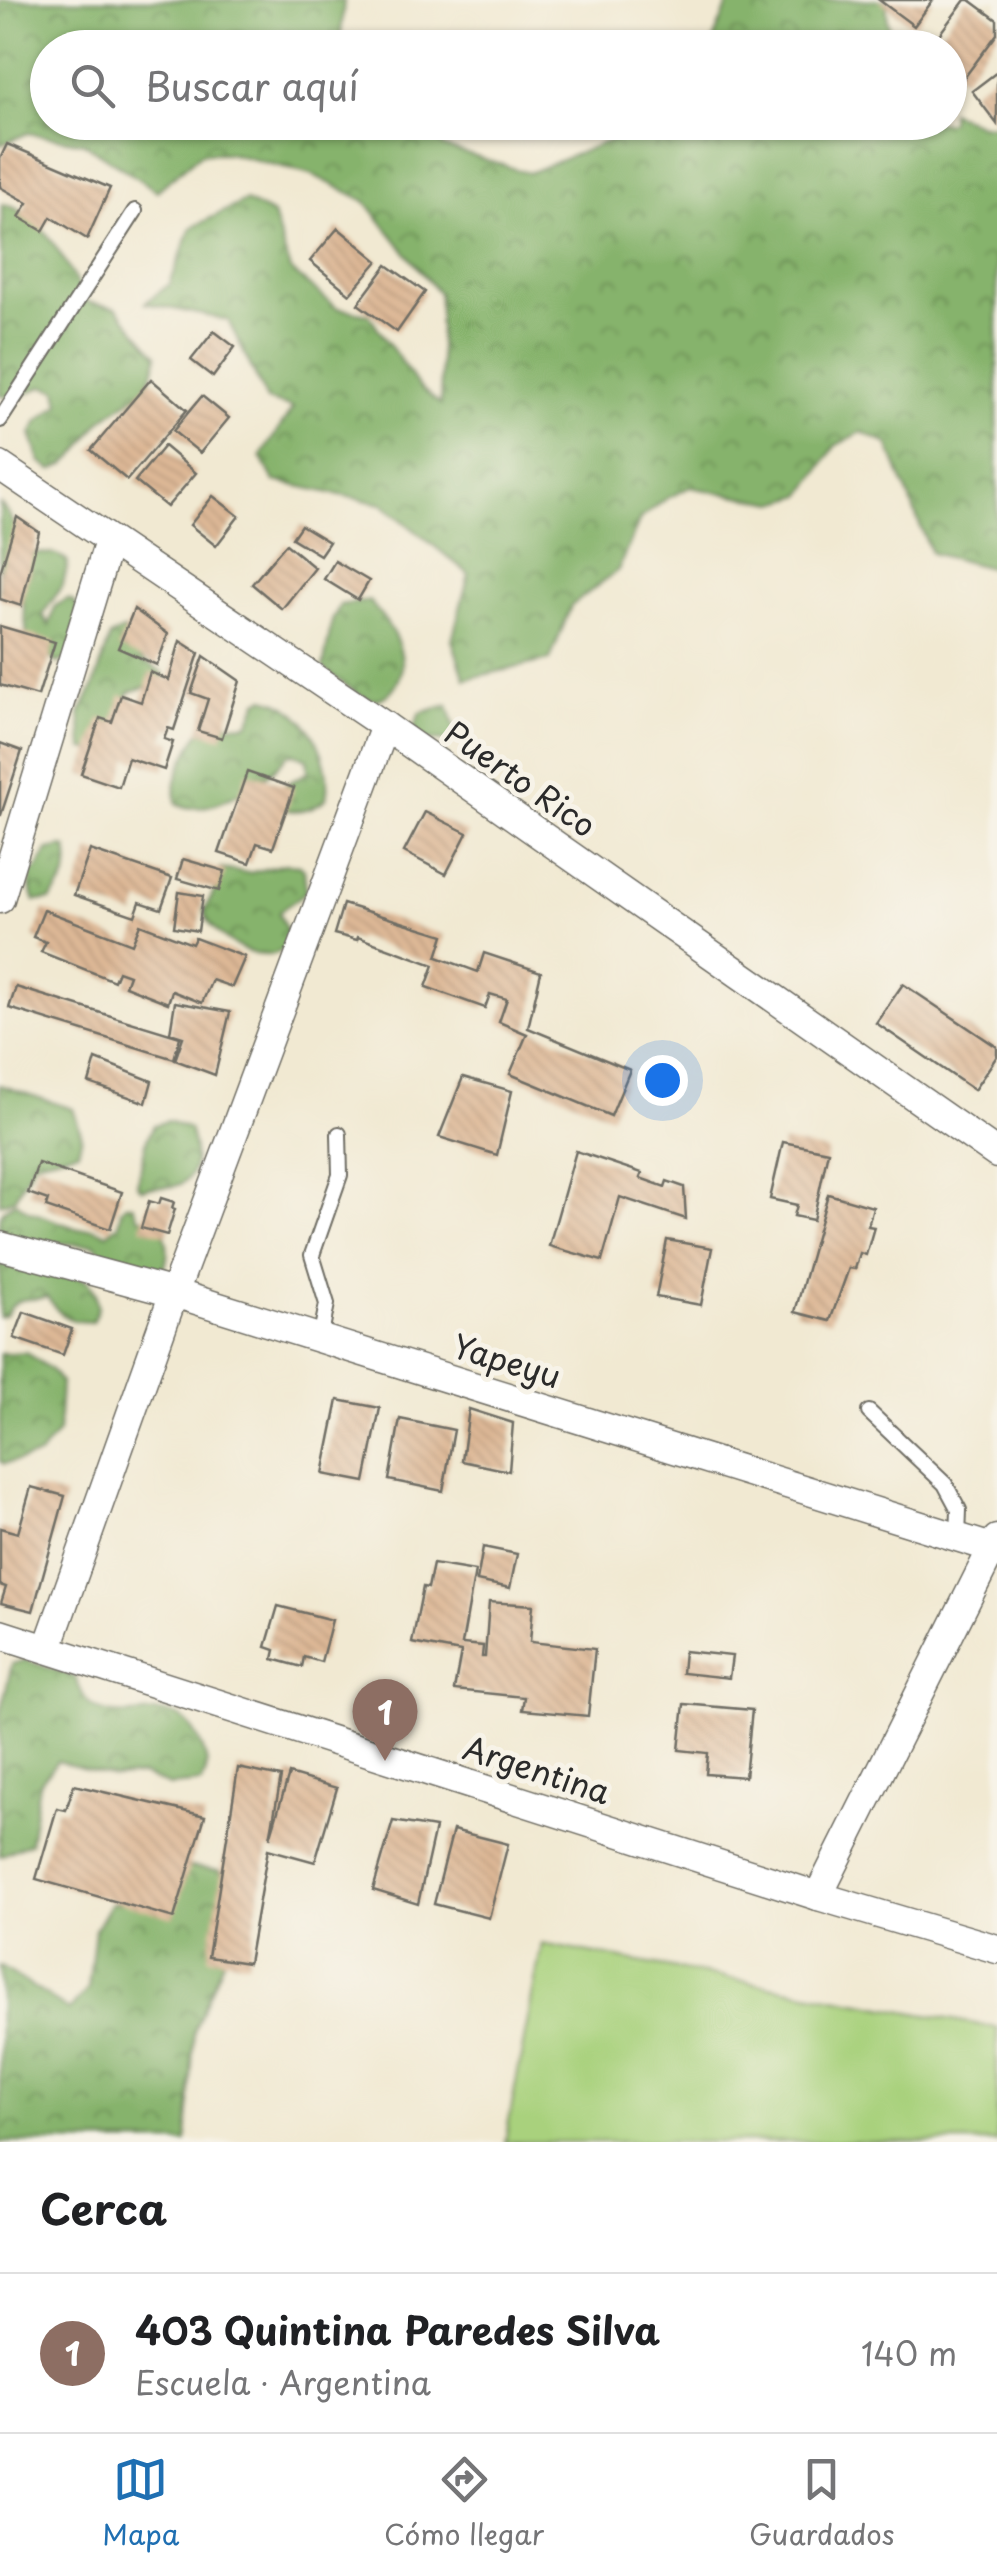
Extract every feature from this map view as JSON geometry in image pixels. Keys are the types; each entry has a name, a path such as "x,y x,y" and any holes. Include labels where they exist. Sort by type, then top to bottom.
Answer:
{"street":[{"name":"Puerto Rico","path":"0,466 385,726 997,1154"},
{"path":"0,899 109,541"},
{"path":"48,1647 174,1293 385,726"},
{"name":"Yapeyu","path":"0,1246 174,1293 958,1537 994,1543"},
{"path":"818,1896 994,1543"},
{"name":"Argentina","path":"0,1634 818,1896 997,1949"}],"lane":[{"path":"0,420 136,211"},
{"path":"320,1338 327,1304 312,1255 340,1175 339,1134"},
{"path":"870,1412 945,1484 958,1510 958,1537"}],"green space":[{"path":"0,0 344,0 341,30 30,30 30,133 0,145"},
{"path":"730,0 886,0 891,30 718,30"},
{"path":"967,119 980,125 997,125 997,570 931,553 888,444 862,432 835,446 803,495 776,503 690,487 666,499 640,519 618,570 571,606 550,660 465,679 452,640 469,574 382,504 274,481 261,456 293,408 267,400 228,320 145,303 170,284 191,228 245,201 273,215 290,270 337,308 368,314 419,387 441,405 439,294 365,201 311,174 228,153 201,153 157,191 84,143 67,140 439,140 443,147 529,173 611,140 967,140"},
{"path":"2,204 17,209 43,229 87,302 117,308 157,355 155,368 144,387 102,420 69,461 52,470 40,461 31,434 38,421 60,404 57,390 43,386 16,398 0,395"},
{"path":"0,504 31,553 56,555 68,563 63,585 43,614 49,626 55,606 68,599 75,603 78,610 71,658 57,663 27,636 20,571 0,591"},
{"path":"369,601 398,643 402,668 389,693 376,699 358,694 323,668 332,621 340,605"},
{"path":"123,630 131,631 143,661 162,672 165,679 156,692 144,687 130,692 97,751 83,749 80,714 110,637"},
{"path":"264,698 293,711 314,736 326,767 326,799 307,809 285,809 282,787 308,772 307,759 294,754 287,755 252,786 218,803 187,807 176,802 179,772 200,732 214,723 249,723 258,701"},
{"path":"448,705 456,732 446,741 418,740 414,728 420,713"},
{"path":"67,848 69,864 63,882 50,900 35,901 30,888 31,873 48,850"},
{"path":"285,864 304,869 306,891 279,913 291,940 271,955 243,950 218,932 204,910 220,869 249,873"},
{"path":"0,1085 73,1109 82,1136 78,1151 35,1161 14,1199 0,1204"},
{"path":"168,1121 189,1129 193,1169 184,1182 175,1186 142,1189 137,1184 147,1139 154,1125"},
{"path":"16,1202 29,1211 78,1229 107,1233 119,1224 125,1205 133,1205 139,1218 156,1223 165,1236 164,1270 142,1270 108,1261 94,1244 15,1242 0,1232 0,1226 4,1210"},
{"path":"0,1263 18,1269 47,1263 88,1281 96,1293 98,1308 92,1322 66,1317 47,1297 19,1301 0,1317"},
{"path":"26,1352 51,1370 61,1383 58,1432 39,1456 4,1464 0,1461 0,1354"},
{"path":"25,1660 75,1677 86,1700 97,1709 111,1714 154,1712 180,1717 191,1727 205,1755 207,1768 202,1783 170,1786 142,1775 113,1777 57,1761 39,1784 30,1843 0,1856 0,1714 12,1664"},
{"path":"191,1867 219,1870 236,1896 238,1924 194,2031 187,2142 0,2142 0,1966 69,2010 88,1989 95,1930 110,1904 140,1898"},
{"path":"542,1944 997,2028 997,2142 505,2142"}],"building":[{"path":"879,0 933,0 914,26"},
{"path":"965,0 997,20 997,34 967,74 967,30 942,30"},
{"path":"997,72 997,124 972,91"},
{"path":"7,144 110,188 87,239 51,217 43,231 19,217 28,203 0,187 0,159"},
{"path":"338,228 378,261 350,294 310,261"},
{"path":"387,265 425,292 397,332 358,304"},
{"path":"214,331 235,347 213,377 191,360"},
{"path":"151,379 187,410 127,480 91,450"},
{"path":"202,396 229,418 200,453 173,431"},
{"path":"164,446 196,473 167,507 135,481"},
{"path":"213,496 239,516 216,546 190,525"},
{"path":"17,517 39,532 21,606 0,599 0,573"},
{"path":"301,525 329,542 320,555 292,538"},
{"path":"286,544 315,568 282,609 252,584"},
{"path":"335,561 369,581 358,600 324,579"},
{"path":"134,609 168,634 157,665 118,648"},
{"path":"0,626 55,642 38,696 0,685"},
{"path":"180,641 199,653 174,730 168,728 164,739 173,742 164,770 128,758 119,787 81,774 100,718 112,722 121,695 141,702 150,672 169,680"},
{"path":"204,656 240,681 222,738 198,731 208,699 191,693"},
{"path":"0,743 22,751 1,815 0,815"},
{"path":"247,772 294,788 273,848 257,843 250,863 219,853"},
{"path":"425,812 467,833 446,874 404,852"},
{"path":"90,850 172,878 161,909 140,902 135,916 74,895"},
{"path":"183,859 225,871 219,891 177,879"},
{"path":"179,892 203,896 198,931 174,927"},
{"path":"343,904 444,935 437,957 478,972 484,953 541,972 528,1028 630,1070 611,1116 510,1074 527,1034 499,1022 507,999 490,994 485,1008 426,987 434,965 358,937 357,940 334,934"},
{"path":"44,910 132,944 140,924 192,944 195,938 245,957 232,987 212,980 202,1003 172,991 168,1003 125,986 129,975 118,971 114,981 41,952 46,942 33,937"},
{"path":"903,984 997,1047 997,1056 974,1090 876,1023"},
{"path":"16,987 180,1037 174,1059 9,1008"},
{"path":"175,1002 230,1012 215,1075 175,1060 183,1037 170,1033"},
{"path":"96,1059 152,1081 146,1103 89,1083"},
{"path":"463,1077 512,1091 497,1155 439,1137"},
{"path":"783,1142 828,1151 813,1220 794,1216 797,1205 770,1199"},
{"path":"576,1151 642,1173 640,1178 665,1187 667,1181 684,1187 686,1219 620,1197 602,1261 549,1246"},
{"path":"38,1163 122,1192 110,1229 46,1207 48,1200 28,1193"},
{"path":"828,1194 873,1207 868,1226 874,1227 866,1255 860,1253 855,1269 849,1268 830,1321 795,1312"},
{"path":"161,1198 174,1202 167,1235 141,1228 149,1201 159,1204"},
{"path":"667,1240 712,1248 701,1305 656,1297"},
{"path":"24,1312 72,1329 63,1355 14,1338"},
{"path":"338,1400 380,1408 365,1482 323,1474"},
{"path":"469,1409 513,1423 509,1471 462,1461"},
{"path":"400,1419 454,1430 443,1491 389,1480"},
{"path":"31,1487 65,1496 33,1611 1,1603 6,1587 0,1585 0,1528 18,1533"},
{"path":"483,1547 517,1554 510,1588 477,1581"},
{"path":"433,1564 475,1571 462,1644 483,1646 482,1657 489,1602 533,1605 530,1642 595,1649 588,1716 522,1710 524,1697 454,1690 461,1652 412,1643 423,1587 428,1588"},
{"path":"278,1606 332,1620 321,1662 304,1657 302,1667 273,1659 275,1650 266,1647"},
{"path":"684,1651 732,1656 729,1678 682,1673"},
{"path":"684,1704 752,1710 745,1777 706,1774 708,1753 679,1750"},
{"path":"238,1768 281,1777 270,1838 289,1774 337,1788 315,1862 268,1849 248,1963 208,1957"},
{"path":"74,1785 205,1816 174,1918 36,1879 57,1808 66,1810"},
{"path":"393,1821 435,1828 418,1904 373,1890"},
{"path":"453,1830 508,1844 489,1918 434,1904"}],"place":[{"name":"403 Quintina Paredes Silva","path":"385,1761"}]}
